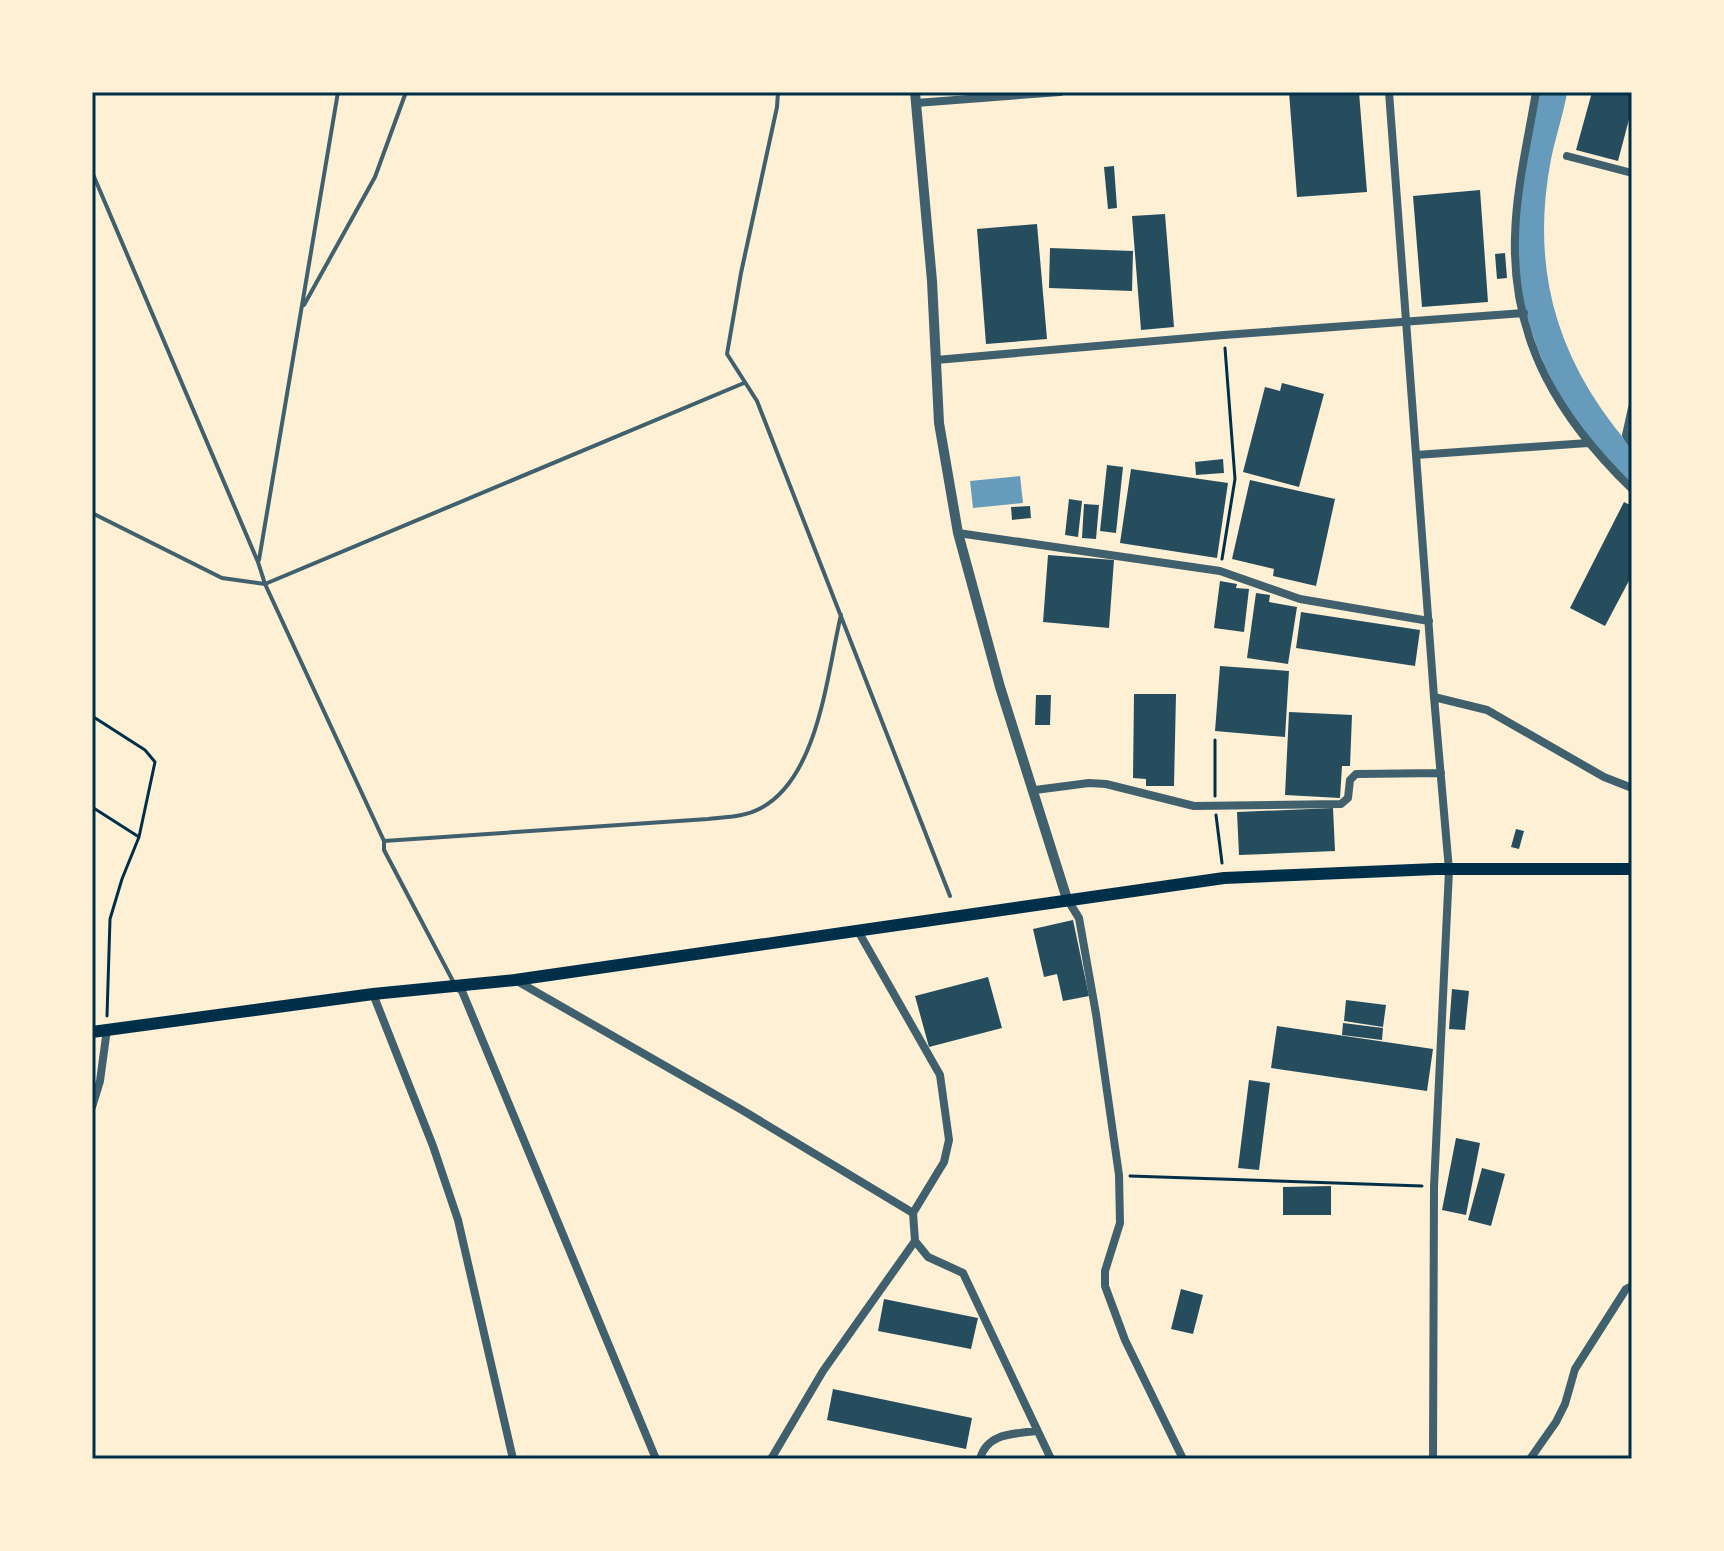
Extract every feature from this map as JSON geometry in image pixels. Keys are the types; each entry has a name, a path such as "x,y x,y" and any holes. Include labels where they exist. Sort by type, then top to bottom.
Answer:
{"main road":[{"path":"92,1032 373,994 515,980 1224,878 1449,870 1632,869"}],"street":[{"path":"1060,92 916,98 932,281 939,423 958,533 1000,687 1067,899 1079,918 1119,1175 1120,1223 1105,1271 1105,1286 1125,1340 1183,1459"},
{"path":"1389,92 1449,870 1434,1187 1433,1459"},
{"path":"1536,92 1515,238 1517,276 1524,313 1545,380 1588,443 1632,489"},
{"path":"1567,156 1632,173"},
{"path":"936,360 1524,313"},
{"path":"1632,408 1626,435 1632,444"},
{"path":"1416,455 1588,443"},
{"path":"958,533 1220,571 1300,599 1429,621"},
{"path":"1434,697 1466,703 1506,719 1604,777 1632,788"},
{"path":"1035,790 1089,783 1106,784 1194,806 1341,804 1348,798 1350,780 1356,774 1441,773"},
{"path":"858,931 940,1075 949,1140 944,1162 913,1213 915,1241 928,1257 963,1273 1051,1459"},
{"path":"515,980 742,1110 913,1213"},
{"path":"457,987 468,1005 656,1459"},
{"path":"373,994 433,1146 458,1220 513,1459"},
{"path":"92,1107 100,1081 107,1029"},
{"path":"771,1459 823,1371 915,1241"},
{"path":"1530,1459 1561,1413 1575,1369 1626,1289 1632,1286"},
{"path":"980,1459 987,1443 997,1437 1036,1431"}],"lane":[{"path":"258,562 338,92"},
{"path":"301,310 375,177 406,92"},
{"path":"778,92 727,354 757,401 950,896"},
{"path":"92,172 265,584 384,841 384,850 457,987"},
{"path":"92,513 222,578 265,584 744,383"},
{"path":"384,841 705,820 759,810 775,799 792,780 814,737 841,613"}],"path":[{"path":"1220,571 1235,479 1224,335"},
{"path":"92,716 145,750 155,762 139,837 110,919 107,1029"},
{"path":"92,807 139,837"},
{"path":"1119,1175 1434,1187"}],"water":[{"path":"1020,476 1023,503 973,508 970,481"}],"building":[{"path":"1289,92 1359,92 1367,192 1297,197"},
{"path":"1592,92 1632,92 1632,108 1618,161 1576,150"},
{"path":"1114,166 1117,208 1108,209 1104,167"},
{"path":"1480,190 1488,302 1422,307 1413,196"},
{"path":"1165,214 1174,327 1141,330 1132,216"},
{"path":"1037,224 1047,339 986,344 977,229"},
{"path":"1050,248 1133,251 1132,291 1049,288"},
{"path":"1505,253 1507,278 1497,279 1495,254"},
{"path":"1282,383 1324,394 1299,487 1243,472 1265,387 1280,391"},
{"path":"1223,459 1224,473 1196,475 1195,462"},
{"path":"1107,465 1123,467 1116,533 1100,531"},
{"path":"1131,469 1228,483 1217,558 1120,543"},
{"path":"1250,480 1335,499 1316,586 1273,576 1274,569 1232,559"},
{"path":"1069,499 1082,501 1078,537 1065,535"},
{"path":"1624,502 1632,506 1632,575 1605,626 1570,608"},
{"path":"1084,504 1099,505 1096,539 1082,538"},
{"path":"1030,506 1031,518 1012,520 1011,507"},
{"path":"1048,555 1114,560 1109,628 1043,622"},
{"path":"1220,581 1237,584 1236,588 1249,589 1244,632 1214,628"},
{"path":"1256,593 1270,595 1269,602 1297,607 1288,664 1247,658"},
{"path":"1301,612 1420,630 1415,666 1296,648"},
{"path":"1220,666 1289,671 1285,737 1215,731"},
{"path":"1134,694 1176,694 1174,786 1146,786 1146,779 1133,778"},
{"path":"1036,695 1051,695 1050,725 1035,725"},
{"path":"1289,712 1352,715 1350,766 1342,766 1340,798 1285,795"},
{"path":"1333,808 1335,851 1239,855 1237,812"},
{"path":"1516,829 1524,831 1519,849 1511,847"},
{"path":"1073,920 1089,996 1063,1001 1057,974 1044,977 1033,929"},
{"path":"988,977 1002,1028 929,1047 915,996"},
{"path":"1452,989 1469,991 1465,1030 1449,1029"},
{"path":"1346,1000 1386,1005 1383,1027 1344,1021"},
{"path":"1343,1023 1383,1028 1382,1040 1342,1035"},
{"path":"1277,1026 1433,1049 1427,1091 1271,1068"},
{"path":"1249,1080 1270,1083 1259,1170 1238,1168"},
{"path":"1456,1138 1480,1143 1466,1215 1442,1210"},
{"path":"1482,1168 1505,1174 1491,1226 1468,1220"},
{"path":"1331,1186 1331,1215 1283,1215 1283,1187"},
{"path":"1181,1289 1203,1295 1193,1334 1171,1329"},
{"path":"884,1299 978,1318 971,1349 878,1331"},
{"path":"833,1389 972,1418 966,1449 827,1420"}],"waterway":[{"path":"1553,92 1537,158 1531,202 1530,245 1535,286 1544,325 1578,399 1632,469"}]}
